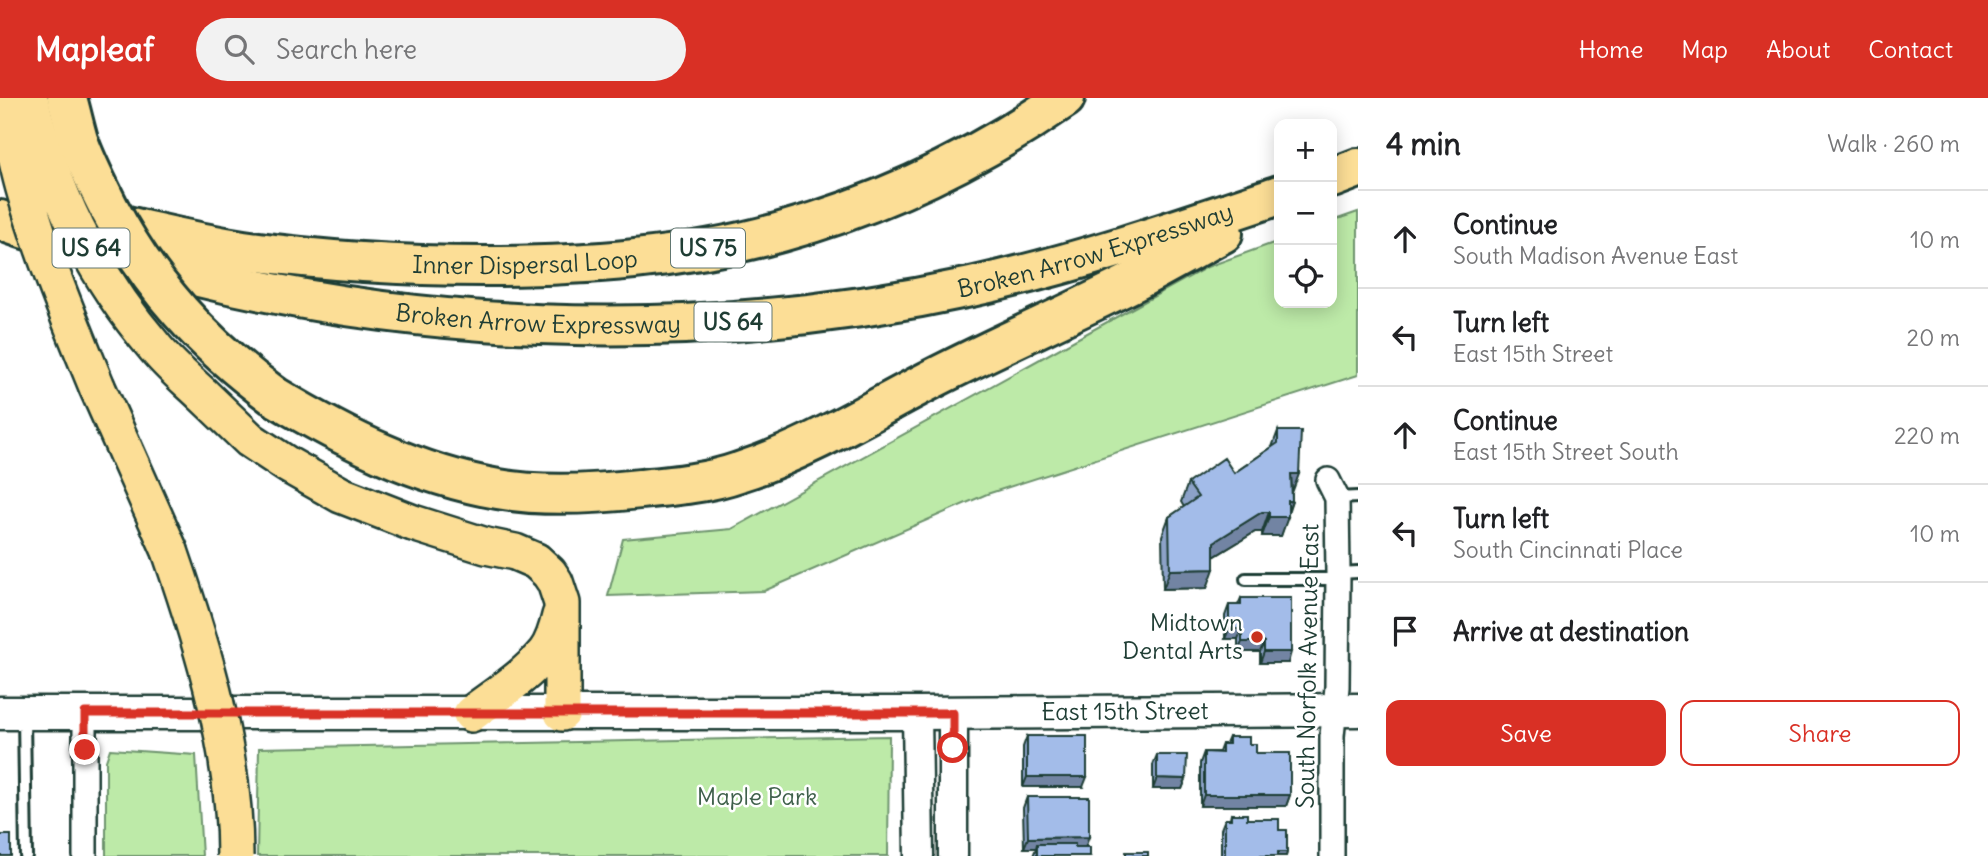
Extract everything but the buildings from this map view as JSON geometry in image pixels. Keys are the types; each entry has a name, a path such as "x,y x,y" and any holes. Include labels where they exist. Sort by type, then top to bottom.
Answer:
{"highway":[{"path":"67,98 78,141 97,185 149,275 183,315 249,378 326,427 399,460 441,475 499,489 578,494 679,485 738,473 840,429 947,371 1140,278 1274,205"},
{"name":"Inner Dispersal Loop","path":"0,194 159,234 318,259 441,266 530,266 614,260 741,242 845,211 955,165 996,143 1065,98"},
{"path":"1337,175 1358,168"},
{"name":"Broken Arrow Expressway","path":"0,220 176,273 307,300 404,314 551,325 643,326 754,320 859,307 966,288 1143,241 1274,197"}],"main road":[{"path":"4,98 16,159 60,296 170,551 196,625 227,762 235,856"},
{"path":"30,98 51,167 75,227 99,269 154,347 250,440 341,495 413,523 486,546 515,552 536,561 549,573 562,603 562,713"},
{"path":"471,714 545,652 557,628 562,603"},
{"name":"East 15th Street","path":"12,713 953,713 1346,710"}],"street":[{"name":"South Norfolk Avenue East","path":"1332,856 1332,736 1346,710 1338,687 1345,575 1341,492"},
{"path":"85,713 85,856"},
{"path":"904,713 919,856"},
{"path":"953,713 953,856"}],"lane":[{"path":"1246,579 1345,575"},
{"path":"12,713 26,856"}],"green space":[{"path":"1358,212 1358,375 987,494 764,591 608,596 623,539 732,529 1207,267 1274,243 1274,308 1337,308 1337,219"},
{"name":"Maple Park","path":"889,736 888,856 257,856 259,748"},
{"path":"110,749 196,755 202,856 106,856 106,761"}],"place":[{"name":"Midtown Dental Arts","path":"1257,637"}],"route":[{"path":"85,750 85,713 953,713 953,748"}]}
